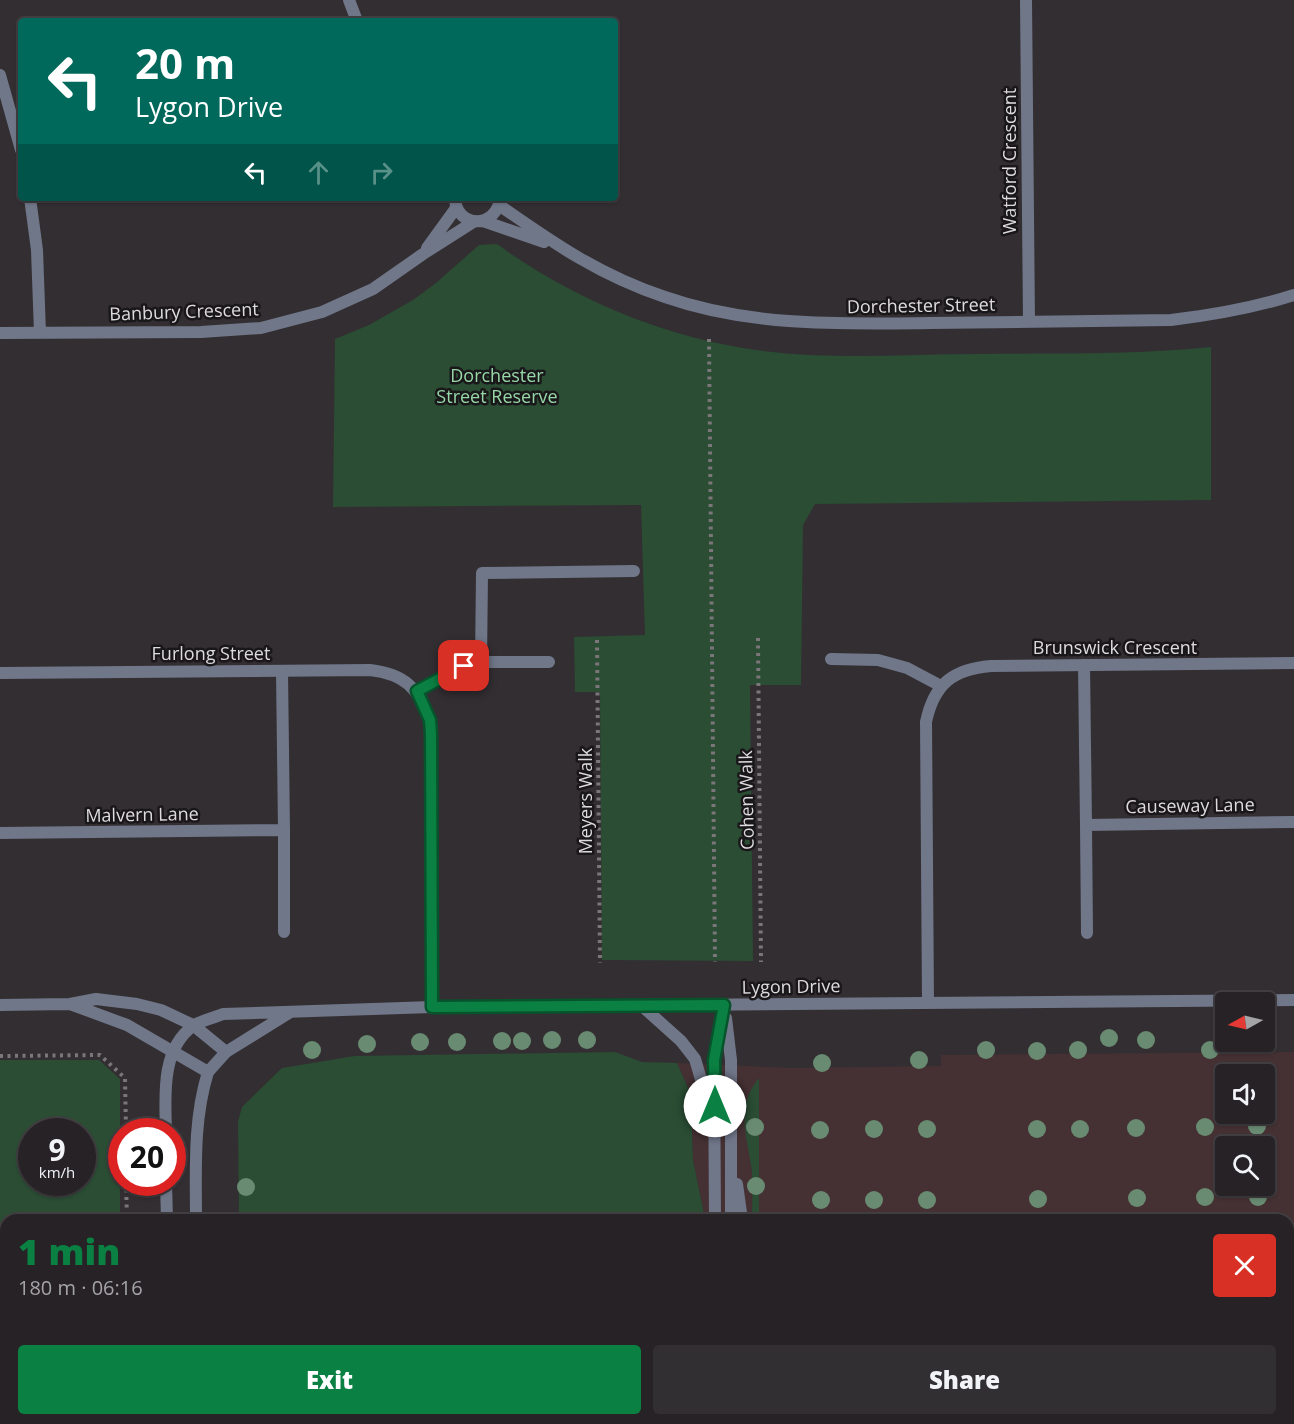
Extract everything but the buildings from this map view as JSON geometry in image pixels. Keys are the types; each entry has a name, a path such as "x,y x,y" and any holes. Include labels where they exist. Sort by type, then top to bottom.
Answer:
{"street":[{"path":"349,0 356,18"},
{"name":"Watford Crescent","path":"1026,0 1029,322"},
{"path":"0,75 18,139"},
{"path":"30,201 37,250 40,333"},
{"name":"Dorchester Street","path":"479,221 493,215 500,201 559,248"},
{"name":"Dorchester Street","path":"456,203 464,217 559,248 613,277 665,297 711,311 770,320 831,324 1171,320 1219,314 1266,304 1294,295"},
{"name":"Banbury Crescent","path":"423,254 456,203"},
{"name":"Banbury Crescent","path":"0,333 201,332 261,328 322,312 373,289 423,254 479,221"},
{"path":"481,663 482,573 634,571"},
{"path":"831,659 878,660 907,668 941,686 930,704 926,722 928,1002"},
{"path":"432,1007 431,734 430,720 417,691 464,666 481,663 549,662"},
{"name":"Brunswick Crescent","path":"941,686 953,676 976,667 1294,663"},
{"path":"1084,665 1087,933"},
{"name":"Furlong Street","path":"0,673 370,670 393,674 417,691"},
{"path":"282,671 284,932"},
{"name":"Causeway Lane","path":"1086,825 1294,822"},
{"name":"Malvern Lane","path":"0,833 284,830"},
{"path":"0,1005 70,1004 96,999 122,1001 161,1010 193,1025 226,1052"},
{"name":"Lygon Drive","path":"193,1025 223,1014 432,1007 1294,1000"},
{"path":"70,1004 127,1025 208,1072"},
{"path":"715,1214 714,1060 724,1005"},
{"path":"724,1005 731,1060 731,1214"},
{"path":"642,1006 681,1041 695,1059 715,1129"},
{"path":"196,1214 196,1129 208,1072 226,1052 290,1012"},
{"path":"166,1118 165,1092 168,1066 178,1042 193,1025"},
{"path":"730,1142 741,1214"},
{"path":"166,1196 167,1214"}],"path":[{"path":"709,339 715,962"},
{"name":"Cohen Walk","path":"758,638 761,962"},
{"name":"Meyers Walk","path":"597,640 600,963"},
{"path":"0,1056 100,1055 125,1078 126,1118"},
{"path":"126,1196 126,1214"}],"shaded area":[{"path":"1294,1052 1294,1214 704,1214 693,1160 691,1103 688,1088 677,1063 793,1068 941,1066 941,1055"}],"green space":[{"name":"Dorchester Street Reserve","path":"497,244 558,283 623,314 692,337 763,351 872,356 1125,352 1211,347 1211,500 815,504 803,525 801,685 750,685 753,961 602,960 600,692 575,692 574,637 645,635 641,505 333,507 335,339 369,325 413,300 479,245"},
{"path":"615,1052 642,1062 677,1063 688,1088 691,1103 693,1160 704,1214 239,1214 238,1122 242,1107 282,1068 355,1056"},
{"path":"0,1060 99,1060 120,1079 120,1118 108,1118 108,1196 120,1196 120,1214 0,1214"},
{"path":"759,1078 759,1214 752,1214 752,1172 745,1124 745,1112 751,1089"}],"route":[{"path":"464,666 417,691 430,720 431,734 432,1007 724,1005 714,1060 715,1106"}]}
